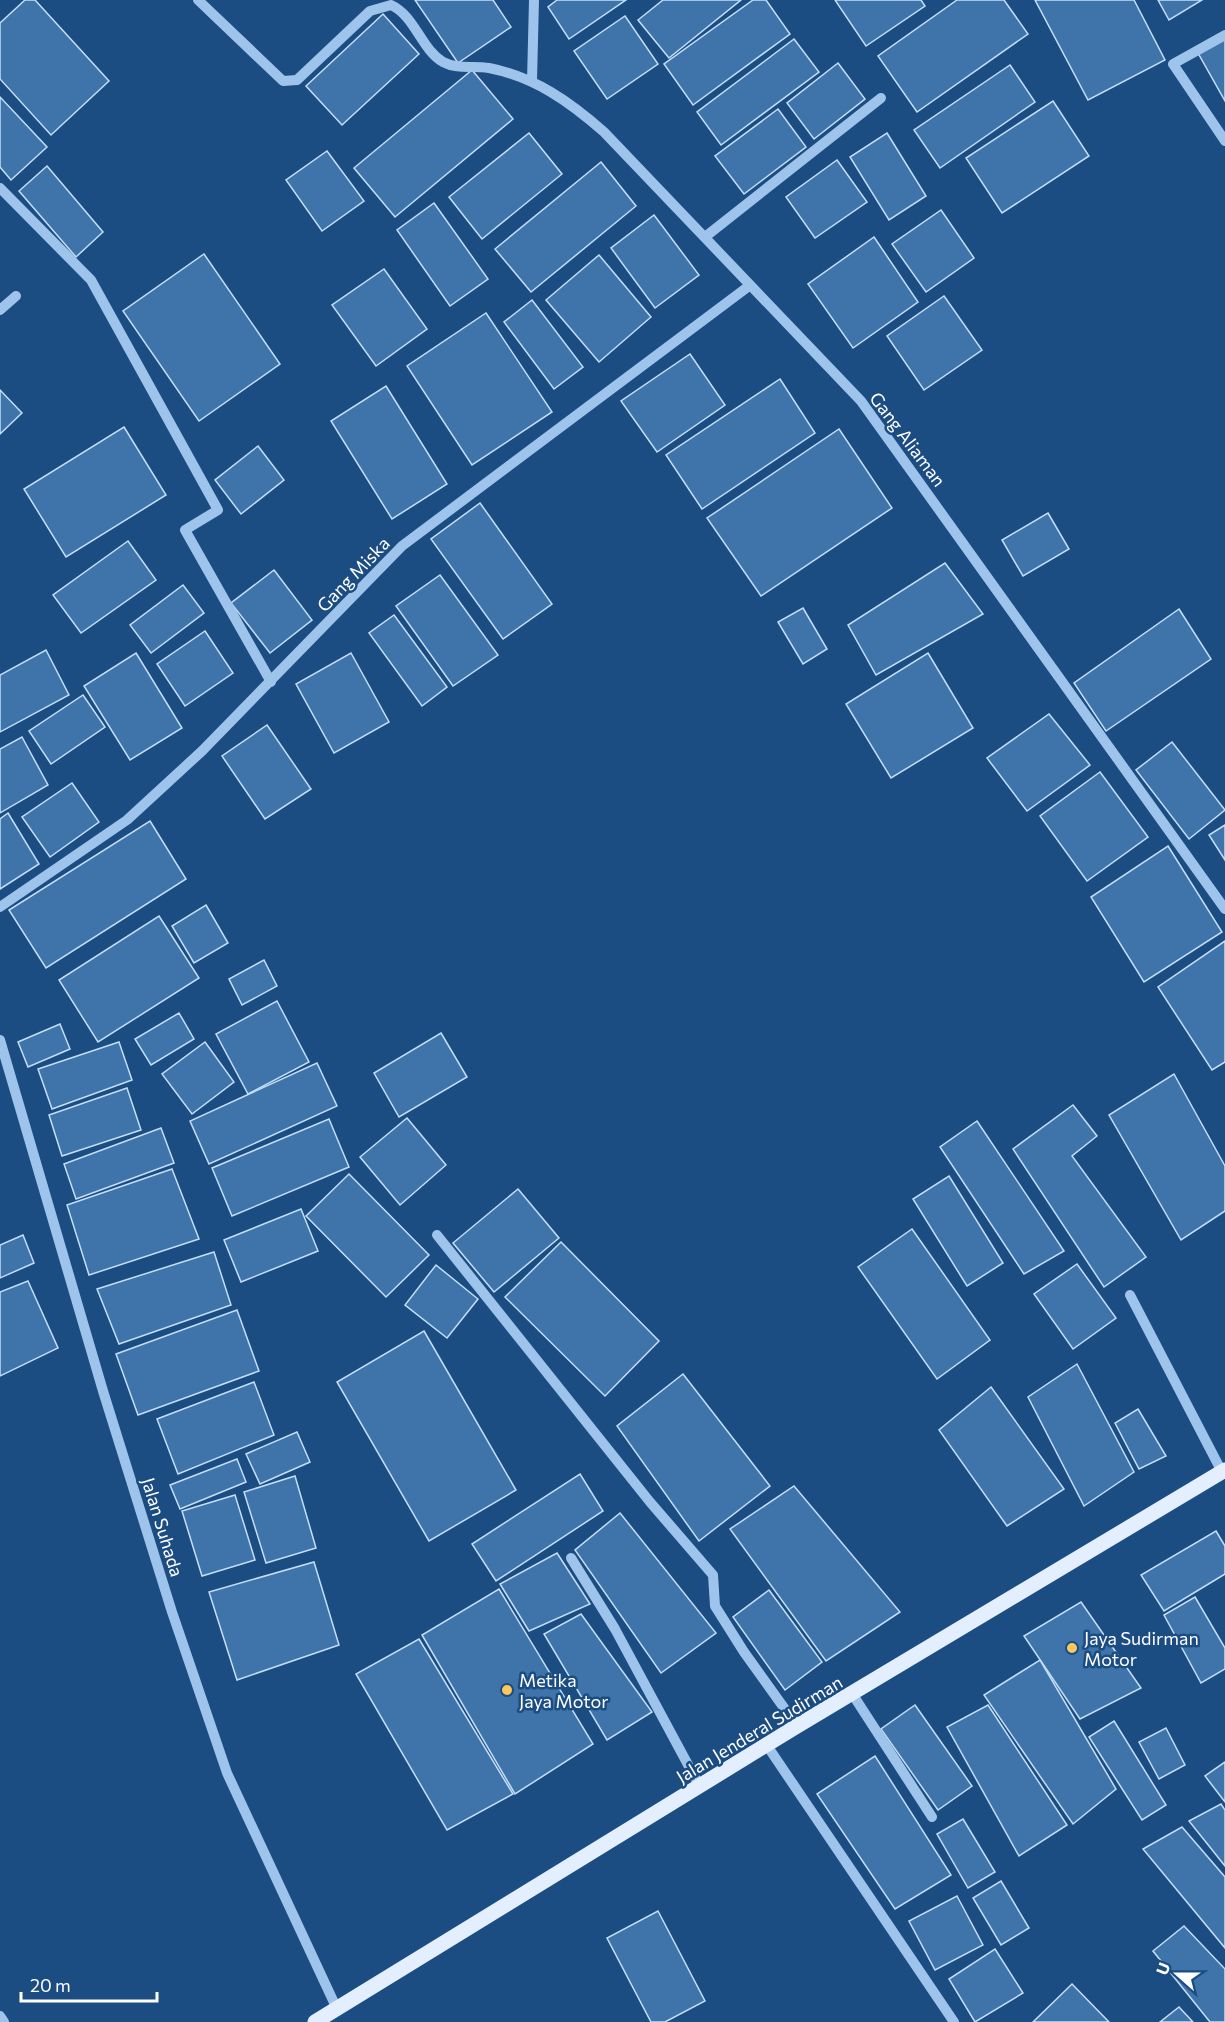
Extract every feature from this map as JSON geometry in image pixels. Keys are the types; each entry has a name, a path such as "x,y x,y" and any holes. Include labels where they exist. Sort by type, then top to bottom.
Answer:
{"main road":[{"name":"Jalan Jenderal Sudirman","path":"315,2022 768,1747 797,1726 853,1695 1224,1471"}],"street":[{"name":"Gang Aliaman","path":"198,0 283,81 297,80 370,11 391,5 401,10 441,61 454,67 486,67 532,81 570,102 604,132 861,401 1225,909"},
{"path":"532,81 534,0"},
{"path":"1225,34 1173,64 1225,141"},
{"path":"705,237 881,99"},
{"path":"0,188 90,280 166,412 218,510 185,530 271,682"},
{"name":"Gang Miska","path":"0,907 127,820 202,751 402,546 749,286"},
{"path":"0,310 16,296"},
{"name":"Jalan Suhada","path":"0,1040 103,1391 172,1612 227,1773 337,2009"},
{"path":"437,1235 650,1502 713,1575 716,1606 750,1660 797,1726"},
{"path":"1130,1295 1224,1471"},
{"path":"571,1558 615,1629 700,1787"},
{"path":"853,1695 932,1817"},
{"path":"768,1747 954,2022"},
{"path":"0,2016 4,2022"}],"building":[{"path":"25,0 35,0 109,81 51,135 0,79 0,23"},
{"path":"415,0 493,0 511,27 458,63"},
{"path":"557,0 626,0 569,39 548,7"},
{"path":"663,0 741,0 669,58 638,20"},
{"path":"753,0 766,0 790,34 693,105 664,64"},
{"path":"835,0 921,0 925,6 866,46"},
{"path":"957,0 1004,0 1028,34 917,112 878,56"},
{"path":"1035,0 1134,0 1165,60 1088,100"},
{"path":"1158,0 1202,0 1169,20"},
{"path":"383,14 419,54 342,125 306,86"},
{"path":"625,16 658,64 607,99 574,51"},
{"path":"1225,38 1225,101 1198,53"},
{"path":"794,39 819,72 721,145 697,112"},
{"path":"838,63 865,99 814,139 787,103"},
{"path":"1010,65 1035,102 940,168 914,130"},
{"path":"472,70 513,119 395,217 354,168"},
{"path":"0,97 47,147 11,180 0,167"},
{"path":"1053,101 1089,156 1002,213 966,158"},
{"path":"778,109 806,147 744,194 715,156"},
{"path":"529,133 562,174 482,239 449,197"},
{"path":"887,133 926,196 889,220 850,157"},
{"path":"327,151 364,201 322,231 286,180"},
{"path":"837,160 867,202 815,238 786,197"},
{"path":"601,162 636,206 531,292 495,249"},
{"path":"47,166 103,232 76,257 19,191"},
{"path":"434,203 488,279 450,306 397,230"},
{"path":"941,210 974,258 926,292 892,244"},
{"path":"654,215 699,275 655,308 611,248"},
{"path":"874,237 918,302 853,348 808,284"},
{"path":"204,254 280,364 199,421 123,311"},
{"path":"599,255 651,317 599,362 546,300"},
{"path":"384,269 427,329 376,366 332,305"},
{"path":"944,296 982,350 924,390 887,336"},
{"path":"532,300 583,367 554,389 504,322"},
{"path":"486,313 552,412 472,465 407,366"},
{"path":"690,354 725,405 657,452 621,401"},
{"path":"780,379 815,433 702,509 666,455"},
{"path":"386,386 447,484 392,519 331,421"},
{"path":"0,390 22,413 0,434"},
{"path":"124,427 166,495 66,557 24,489"},
{"path":"839,429 892,508 761,596 707,518"},
{"path":"258,446 284,480 241,514 215,480"},
{"path":"480,503 552,604 503,639 431,539"},
{"path":"1048,513 1069,549 1023,576 1002,540"},
{"path":"128,541 156,580 81,633 53,595"},
{"path":"945,563 983,614 876,675 848,625"},
{"path":"274,570 312,620 270,653 231,603"},
{"path":"440,575 498,655 453,686 396,606"},
{"path":"183,585 204,613 151,653 130,625"},
{"path":"803,608 827,649 803,664 778,622"},
{"path":"1179,609 1211,659 1106,731 1074,683"},
{"path":"394,615 447,687 422,706 369,633"},
{"path":"205,631 233,673 185,706 157,664"},
{"path":"46,650 69,695 0,732 0,675"},
{"path":"136,653 182,728 130,760 84,686"},
{"path":"351,653 389,722 334,753 296,684"},
{"path":"928,653 973,728 891,778 846,704"},
{"path":"83,695 105,727 51,764 29,731"},
{"path":"1049,714 1090,765 1027,811 987,758"},
{"path":"267,725 311,789 265,819 222,756"},
{"path":"22,737 48,785 0,813 0,749"},
{"path":"1172,742 1225,810 1189,839 1136,770"},
{"path":"1100,772 1148,837 1087,881 1040,816"},
{"path":"72,783 99,822 50,857 22,817"},
{"path":"8,813 39,864 0,889 0,819"},
{"path":"150,821 186,879 46,968 9,910"},
{"path":"1225,825 1225,860 1209,835"},
{"path":"1168,846 1222,932 1144,982 1091,897"},
{"path":"206,905 228,943 194,963 172,926"},
{"path":"159,916 199,978 98,1042 59,980"},
{"path":"1225,941 1225,1062 1212,1070 1158,987"},
{"path":"264,960 277,986 242,1005 229,979"},
{"path":"277,1001 309,1062 248,1094 216,1034"},
{"path":"179,1013 194,1039 151,1065 135,1039"},
{"path":"60,1024 70,1049 28,1067 18,1042"},
{"path":"441,1033 467,1077 399,1117 374,1073"},
{"path":"119,1042 132,1080 52,1109 38,1069"},
{"path":"205,1042 234,1082 192,1114 162,1074"},
{"path":"317,1063 337,1106 209,1164 190,1121"},
{"path":"1174,1074 1225,1166 1225,1211 1181,1240 1109,1115"},
{"path":"127,1088 141,1130 62,1156 49,1115"},
{"path":"1073,1105 1097,1136 1072,1156 1146,1257 1104,1287 1013,1149"},
{"path":"407,1118 446,1165 400,1205 360,1157"},
{"path":"329,1119 349,1167 232,1216 212,1168"},
{"path":"977,1121 1064,1251 1024,1274 940,1147"},
{"path":"161,1128 174,1163 76,1199 64,1164"},
{"path":"172,1169 199,1239 89,1275 67,1205"},
{"path":"349,1174 429,1255 386,1297 306,1216"},
{"path":"949,1176 1003,1263 967,1286 913,1199"},
{"path":"518,1189 559,1238 494,1292 453,1243"},
{"path":"301,1209 318,1251 241,1282 224,1240"},
{"path":"912,1229 990,1340 937,1379 858,1267"},
{"path":"23,1235 34,1263 0,1278 0,1245"},
{"path":"561,1242 659,1341 605,1396 505,1297"},
{"path":"214,1252 231,1305 119,1344 97,1289"},
{"path":"1077,1264 1116,1318 1073,1349 1034,1294"},
{"path":"436,1265 478,1299 447,1338 405,1305"},
{"path":"28,1281 58,1348 0,1376 0,1292"},
{"path":"237,1310 259,1371 138,1415 116,1354"},
{"path":"424,1331 516,1490 429,1541 337,1382"},
{"path":"1077,1364 1134,1472 1084,1506 1028,1397"},
{"path":"683,1374 770,1486 699,1541 617,1426"},
{"path":"254,1382 274,1435 178,1474 157,1419"},
{"path":"991,1387 1064,1489 1007,1526 939,1430"},
{"path":"1138,1409 1166,1456 1139,1469 1115,1423"},
{"path":"297,1432 310,1462 260,1484 246,1454"},
{"path":"237,1459 246,1482 180,1509 170,1485"},
{"path":"580,1474 603,1511 496,1581 472,1544"},
{"path":"295,1476 316,1548 266,1563 244,1492"},
{"path":"794,1486 900,1612 826,1661 730,1529"},
{"path":"235,1495 255,1560 202,1576 182,1511"},
{"path":"620,1513 716,1633 661,1673 575,1550"},
{"path":"1216,1531 1225,1546 1225,1574 1164,1611 1141,1575"},
{"path":"557,1553 590,1604 529,1631 500,1584"},
{"path":"314,1562 339,1645 237,1680 209,1592"},
{"name":"Metika Jaya Motor","path":"499,1589 593,1744 515,1794 422,1635"},
{"path":"769,1590 822,1662 785,1690 733,1617"},
{"path":"1195,1597 1225,1648 1225,1669 1201,1683 1164,1615"},
{"name":"Jaya Sudirman Motor","path":"1081,1602 1141,1688 1080,1719 1024,1636"},
{"path":"581,1614 652,1712 607,1740 544,1634"},
{"path":"419,1639 513,1794 447,1830 356,1674"},
{"path":"1040,1660 1116,1789 1073,1824 984,1695"},
{"path":"915,1705 972,1786 938,1810 881,1729"},
{"path":"988,1705 1067,1825 1019,1856 947,1727"},
{"path":"1114,1721 1166,1805 1142,1820 1089,1737"},
{"path":"1166,1728 1185,1765 1159,1779 1139,1742"},
{"path":"875,1756 951,1875 895,1909 817,1794"},
{"path":"1225,1762 1225,1802 1205,1776"},
{"path":"1221,1804 1225,1810 1225,1866 1189,1821"},
{"path":"963,1819 995,1872 968,1888 937,1834"},
{"path":"1182,1827 1225,1877 1225,1948 1143,1849"},
{"path":"1001,1881 1029,1928 1001,1945 973,1898"},
{"path":"957,1896 983,1945 935,1970 909,1921"},
{"path":"658,1911 705,2001 665,2022 651,2022 607,1938"},
{"path":"1184,1926 1225,1969 1225,2022 1210,2022 1153,1951"},
{"path":"995,1949 1023,1993 975,2022 949,1979"},
{"path":"1072,1984 1109,2022 1033,2022"},
{"path":"1179,2007 1193,2022 1160,2022"}],"place":[{"name":"Jaya Sudirman Motor","path":"1072,1648"},
{"name":"Metika Jaya Motor","path":"507,1690"}]}
